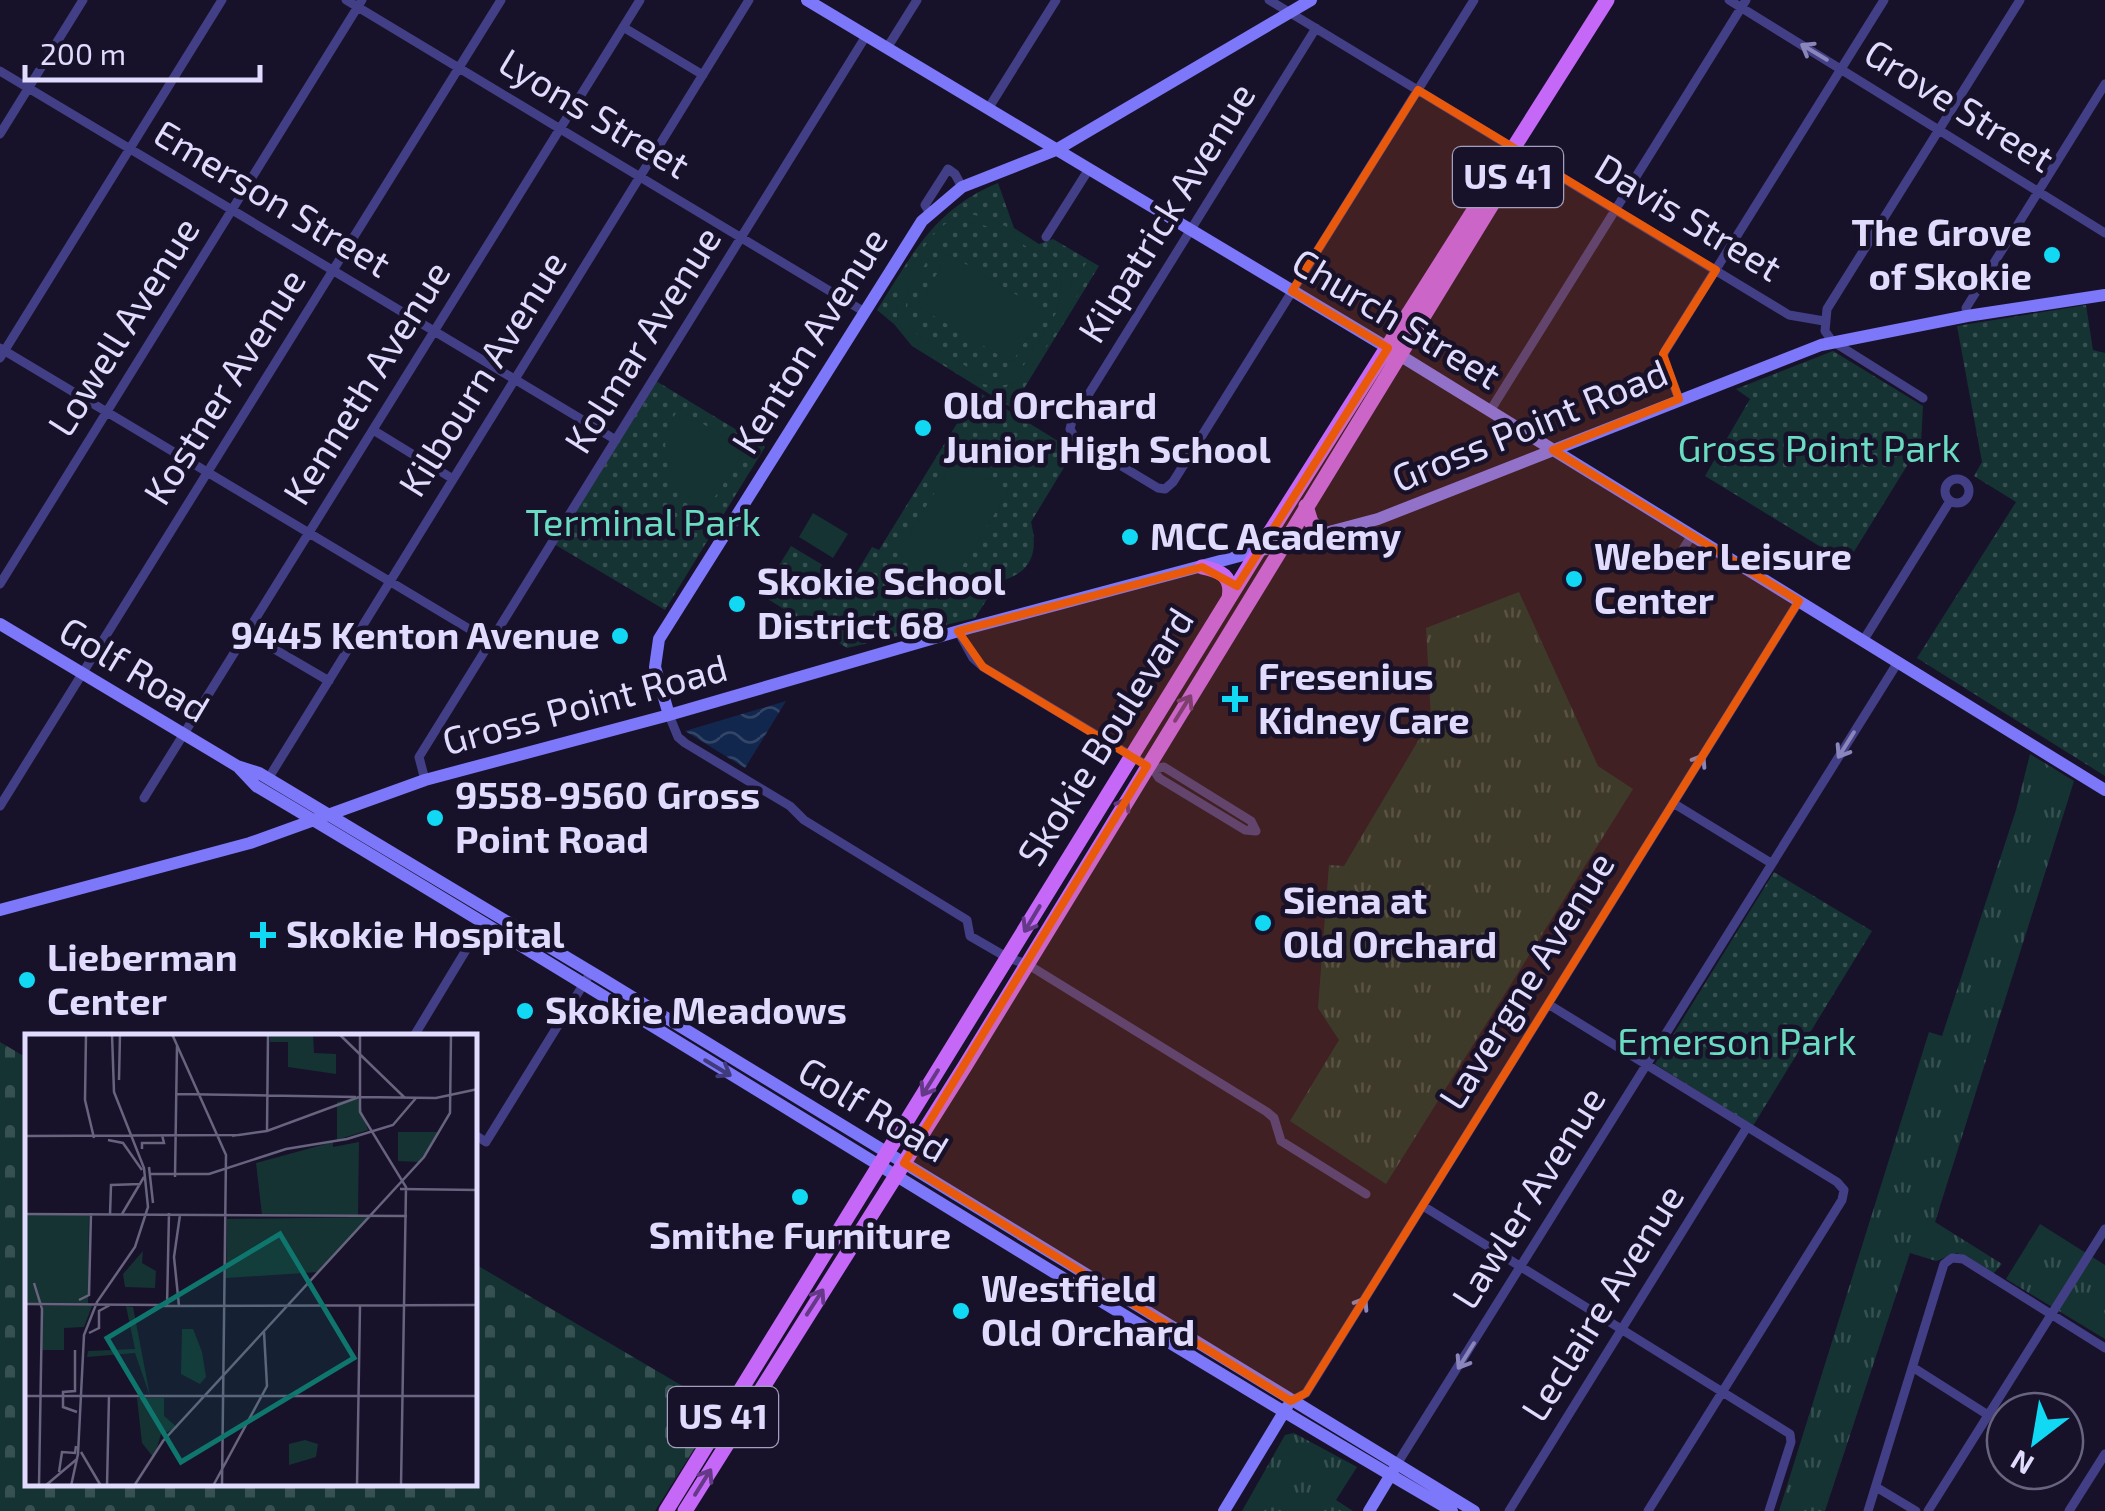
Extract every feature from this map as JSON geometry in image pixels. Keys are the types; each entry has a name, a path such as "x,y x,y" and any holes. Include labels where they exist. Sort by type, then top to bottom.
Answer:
{"main road":[{"name":"Church Street","path":"807,0 1393,352 2105,788"},
{"path":"962,187 1056,150 1310,0"},
{"name":"Skokie Boulevard","path":"1519,151 1607,0"},
{"name":"Skokie Boulevard","path":"666,1511 1257,553 1393,352 1618,0"},
{"name":"Kenton Avenue","path":"669,715 654,664 658,640 910,237 930,213 962,187"},
{"name":"Gross Point Road","path":"0,910 250,844 425,780 669,715 958,631 1324,535 1420,504 1832,342 2105,295"},
{"name":"Skokie Boulevard","path":"685,1511 1150,768 1393,352"},
{"path":"1306,506 1310,522 1324,535"},
{"path":"1202,567 1220,571 1226,577 1231,588 1229,598"},
{"name":"Golf Road","path":"0,624 237,766 268,779 483,922 588,977"},
{"name":"Golf Road","path":"237,766 256,786 322,818 588,977 1287,1407 1394,1470 1474,1511"},
{"path":"1224,1511 1287,1407"},
{"name":"Golf Road","path":"1287,1407 1310,1412 1452,1511"},
{"name":"Lawler Avenue","path":"1369,1511 1394,1470"}],"street":[{"path":"0,134 83,0"},
{"path":"222,0 2,352 491,642"},
{"name":"Lyons Street","path":"346,0 359,3 458,68 863,311"},
{"name":"Kostner Avenue","path":"0,806 500,0"},
{"name":"Kenneth Avenue","path":"144,798 640,0"},
{"name":"Kilbourn Avenue","path":"268,779 750,0"},
{"path":"887,48 917,0"},
{"path":"988,109 1056,0"},
{"name":"Davis Street","path":"1269,0 1789,315 1824,321"},
{"path":"1292,291 1474,0"},
{"name":"Grove Street","path":"1729,0 1744,4 2105,233"},
{"path":"1679,399 1663,357 1665,351 1884,0"},
{"path":"1923,398 1832,342 1824,321 2020,0"},
{"name":"Lowell Avenue","path":"0,584 359,3"},
{"path":"1490,411 1744,4"},
{"path":"623,28 703,75"},
{"name":"Kilpatrick Avenue","path":"1292,291 1174,482 1164,489 1075,438 1070,430 1072,421 1316,28"},
{"name":"Kolmar Avenue","path":"425,780 420,757 866,36"},
{"name":"Emerson Street","path":"0,70 616,440"},
{"path":"1967,316 1966,308 2104,89"},
{"path":"1046,238 1088,169"},
{"name":"Kenton Avenue","path":"930,213 925,206 948,170 956,174 962,187"},
{"path":"1832,342 1833,301"},
{"path":"373,430 453,479"},
{"path":"1863,641 1950,501"},
{"path":"1672,567 1692,535"},
{"name":"Lavergne Avenue","path":"1306,1393 1798,601"},
{"path":"958,631 982,667 1131,756 1158,778 1245,830 1256,831 1252,821 1178,776 1164,768 1150,768"},
{"path":"247,633 329,682"},
{"name":"Lawler Avenue","path":"1394,1470 1898,662"},
{"path":"669,715 678,738 685,743 967,920 970,936 1026,964 1272,1114 1281,1141 1366,1194"},
{"path":"1673,803 1771,864"},
{"path":"415,1034 483,922"},
{"path":"478,1137 486,1142 588,977"},
{"path":"1548,1004 1838,1182 1844,1190 1648,1511"},
{"name":"Leclaire Avenue","path":"1509,1511 1747,1127"},
{"path":"1423,1206 1790,1434 1791,1442 1769,1511"},
{"path":"2003,1391 2105,1229"},
{"path":"1868,1511 1944,1264 1952,1258 1963,1259 2105,1348"},
{"path":"1914,1368 1985,1413"},
{"path":"1287,1407 1306,1393 1310,1412"},
{"path":"1928,1511 1985,1420"},
{"path":"2069,1511 2105,1454"},
{"path":"1876,1487 1916,1511"}],"highlighted area":[{"path":"1418,90 1716,270 1663,354 1679,399 1553,450 1799,601 1306,1393 1291,1401 904,1163 1147,766 983,667 958,631 1202,567 1237,586 1388,348 1292,291"}],"green space":[{"path":"998,183 1014,228 1039,244 1053,239 1099,266 1012,408 912,346 877,310 941,220 957,206"},
{"path":"976,215 1032,241 1063,266 1070,288 1087,262 1094,266 1046,347 1015,382 988,385 965,376 916,343 899,323 899,290 934,234 954,219","holes":["963,222 975,223 1020,242 1047,263 1062,284 1058,310 1024,365 1010,375 996,378 980,375 919,337 905,316 907,294 942,236"]},
{"path":"949,254 1043,311 1012,363 917,306"},
{"path":"2086,305 2093,350 2105,353 2105,776 1917,658 2016,502 1974,476 1982,462 1957,326"},
{"name":"Gross Point Park","path":"1833,351 1923,406 1921,443 1847,563 1705,476 1750,399 1736,389"},
{"name":"Terminal Park","path":"656,381 765,447 665,610 554,544"},
{"path":"977,391 1074,451 1031,522 1034,544 1030,561 1018,573 998,582 975,618 847,648 761,595 791,546 851,582 872,547 879,550"},
{"path":"679,409 740,447 743,453 706,511 682,491 668,465 666,437"},
{"path":"955,460 1008,492 950,586 897,553"},
{"path":"813,513 848,534 833,558 799,537"},
{"path":"1519,592 1598,766 1633,789 1386,1184 1290,1121 1339,1040 1318,1008 1329,865 1344,866 1431,719 1426,628"},
{"path":"2030,754 2074,781 1935,1222 2002,1264 1992,1275 1957,1253 1936,1261 1910,1253 1825,1511 1779,1511 1929,1032 1942,1036 2016,810"},
{"name":"Emerson Park","path":"1774,872 1872,931 1753,1126 1655,1064"},
{"path":"0,1042 25,1057 25,1486 478,1486 478,1266 720,1408 655,1511 0,1511"},
{"path":"2040,1224 2105,1265 2105,1339 2006,1279"},
{"path":"1294,1433 1357,1467 1336,1500 1353,1511 1242,1511 1285,1435"}],"water":[{"path":"786,701 745,768 685,731"}],"place":[{"name":"The Grove of Skokie","path":"2052,255"},
{"name":"Old Orchard Junior High School","path":"923,428"},
{"name":"MCC Academy","path":"1130,537"},
{"name":"Weber Leisure Center","path":"1574,579"},
{"name":"Skokie School District 68","path":"737,604"},
{"name":"9445 Kenton Avenue","path":"620,636"},
{"name":"Fresenius Kidney Care","path":"1235,699"},
{"name":"9558-9560 Gross Point Road","path":"435,818"},
{"name":"Siena at Old Orchard","path":"1263,923"},
{"name":"Skokie Hospital","path":"263,935"},
{"name":"Lieberman Center","path":"27,980"},
{"name":"Skokie Meadows","path":"525,1011"},
{"name":"Smithe Furniture","path":"800,1197"},
{"name":"Westfield Old Orchard","path":"961,1311"}]}
